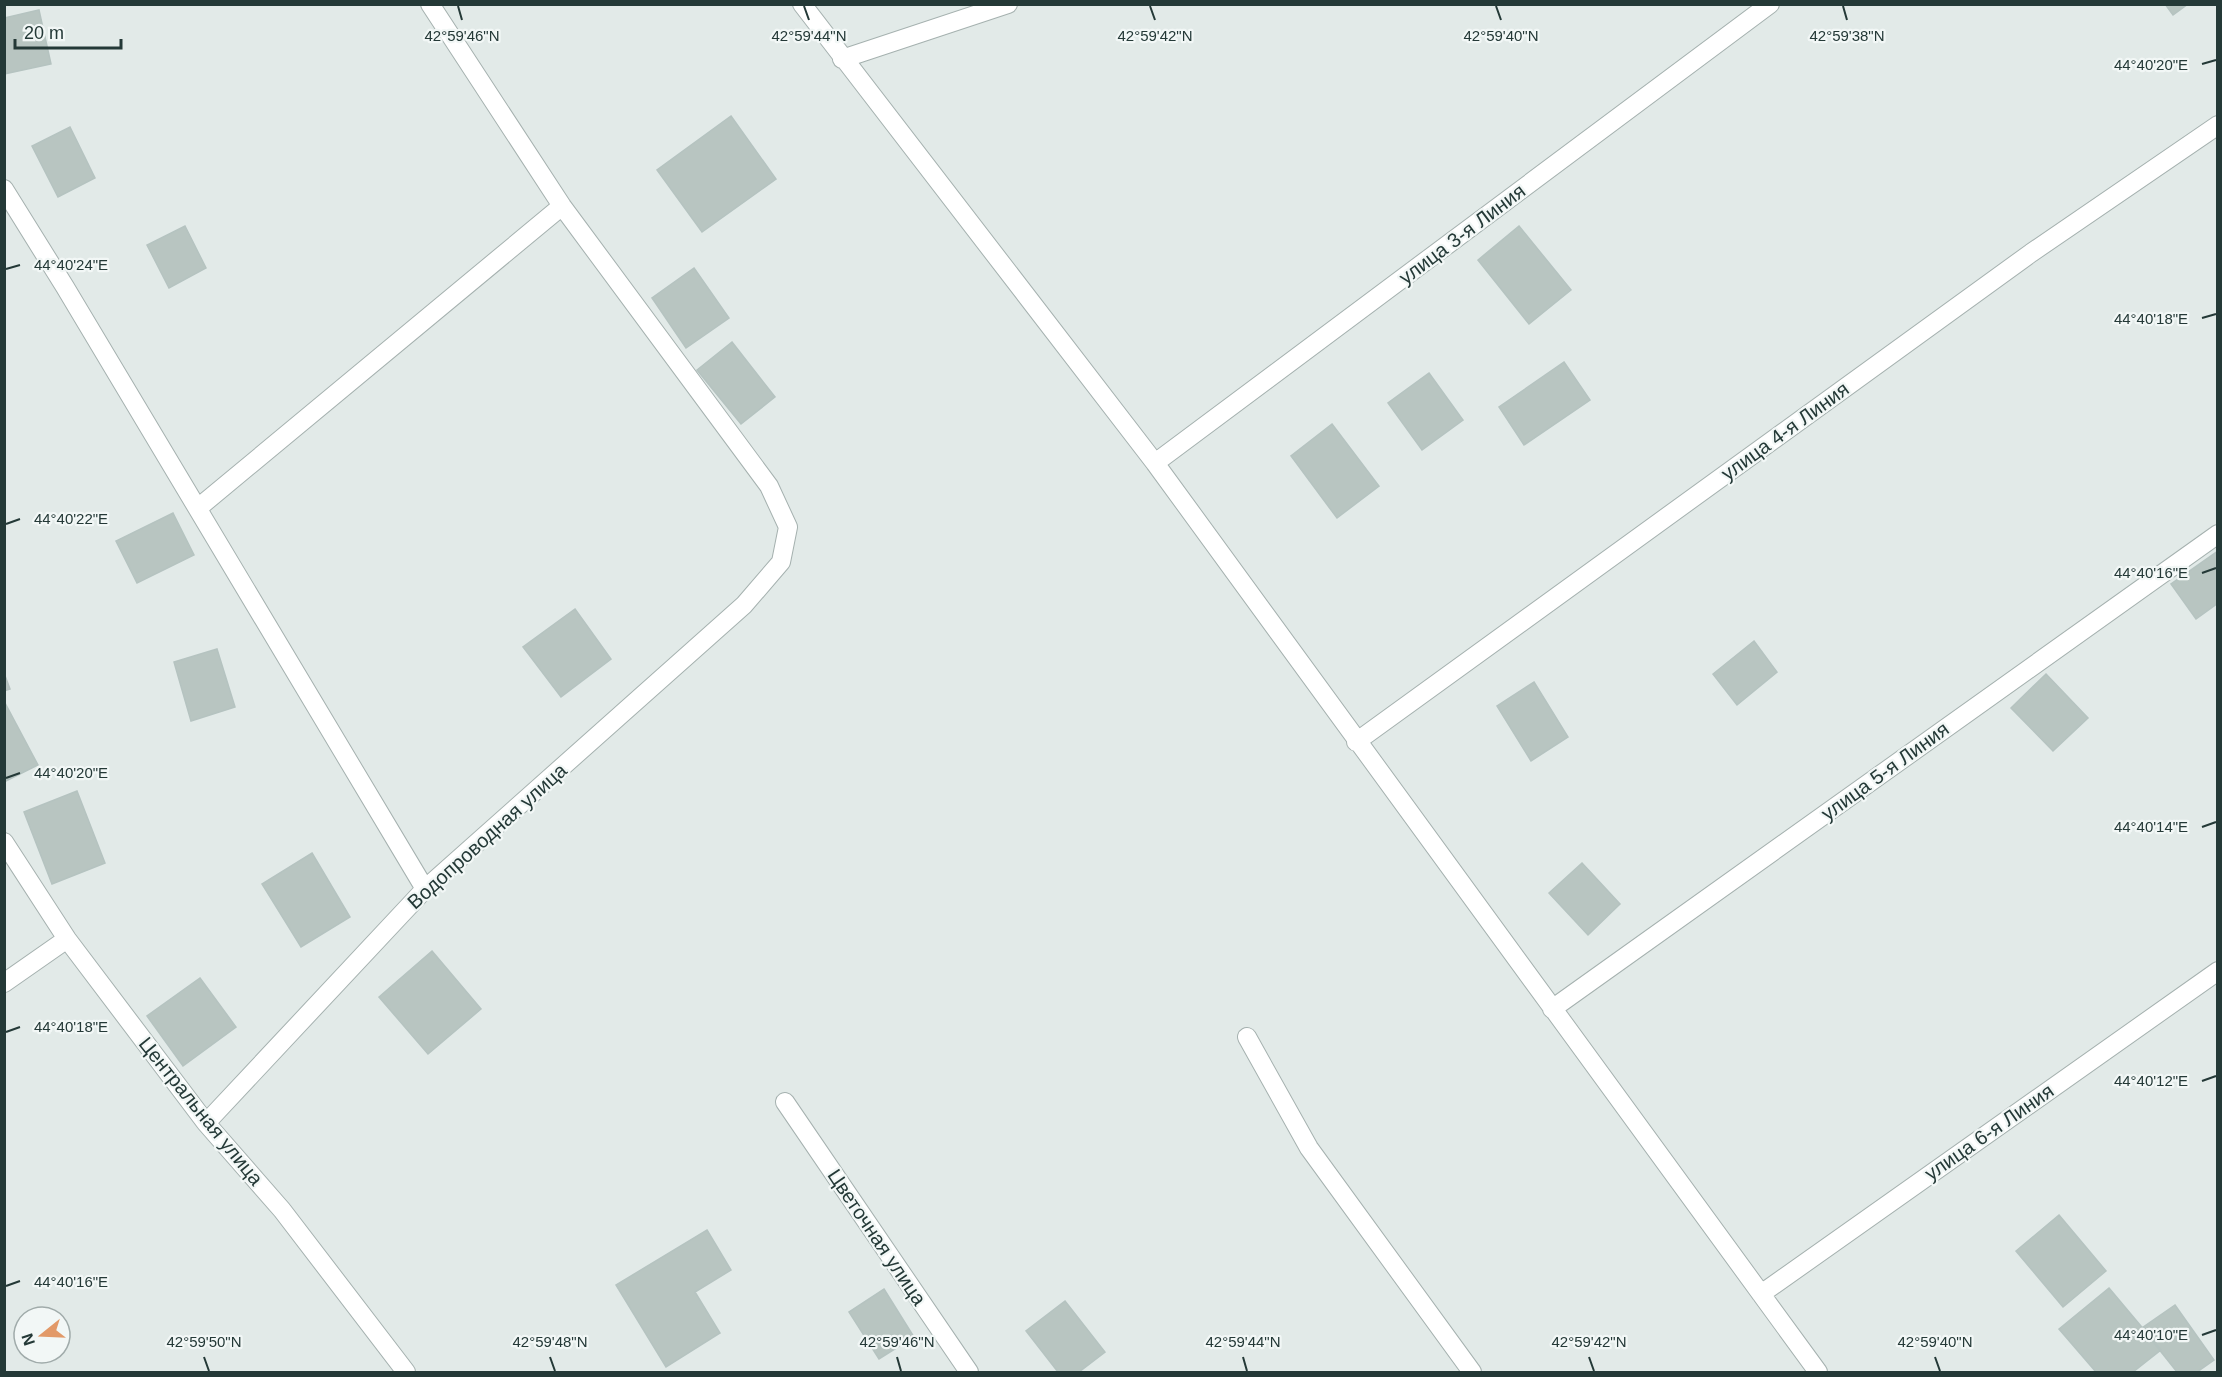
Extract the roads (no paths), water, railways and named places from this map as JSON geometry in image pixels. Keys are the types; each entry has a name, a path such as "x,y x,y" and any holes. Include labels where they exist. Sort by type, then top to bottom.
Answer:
{"street":[{"path":"198,508 562,206 430,4"},
{"path":"802,4 842,59 1155,463 1356,742 1818,1372"},
{"path":"842,59 1008,4"},
{"name":"улица 3-я Линия","path":"1155,463 1770,4"},
{"name":"улица 4-я Линия","path":"1356,742 2031,253 2217,125"},
{"path":"4,189 198,508 425,889"},
{"name":"Водопроводная улица","path":"206,1123 425,889 744,605 781,562 788,527 769,486 562,206"},
{"name":"улица 5-я Линия","path":"1552,1009 2217,534"},
{"name":"Центральная улица","path":"4,842 67,939 206,1123 282,1210 406,1372"},
{"path":"4,983 67,939"},
{"name":"улица 6-я Линия","path":"1761,1294 2217,971"},
{"path":"1247,1036 1309,1148 1472,1372"},
{"name":"Цветочная улица","path":"785,1102 969,1372"}]}
